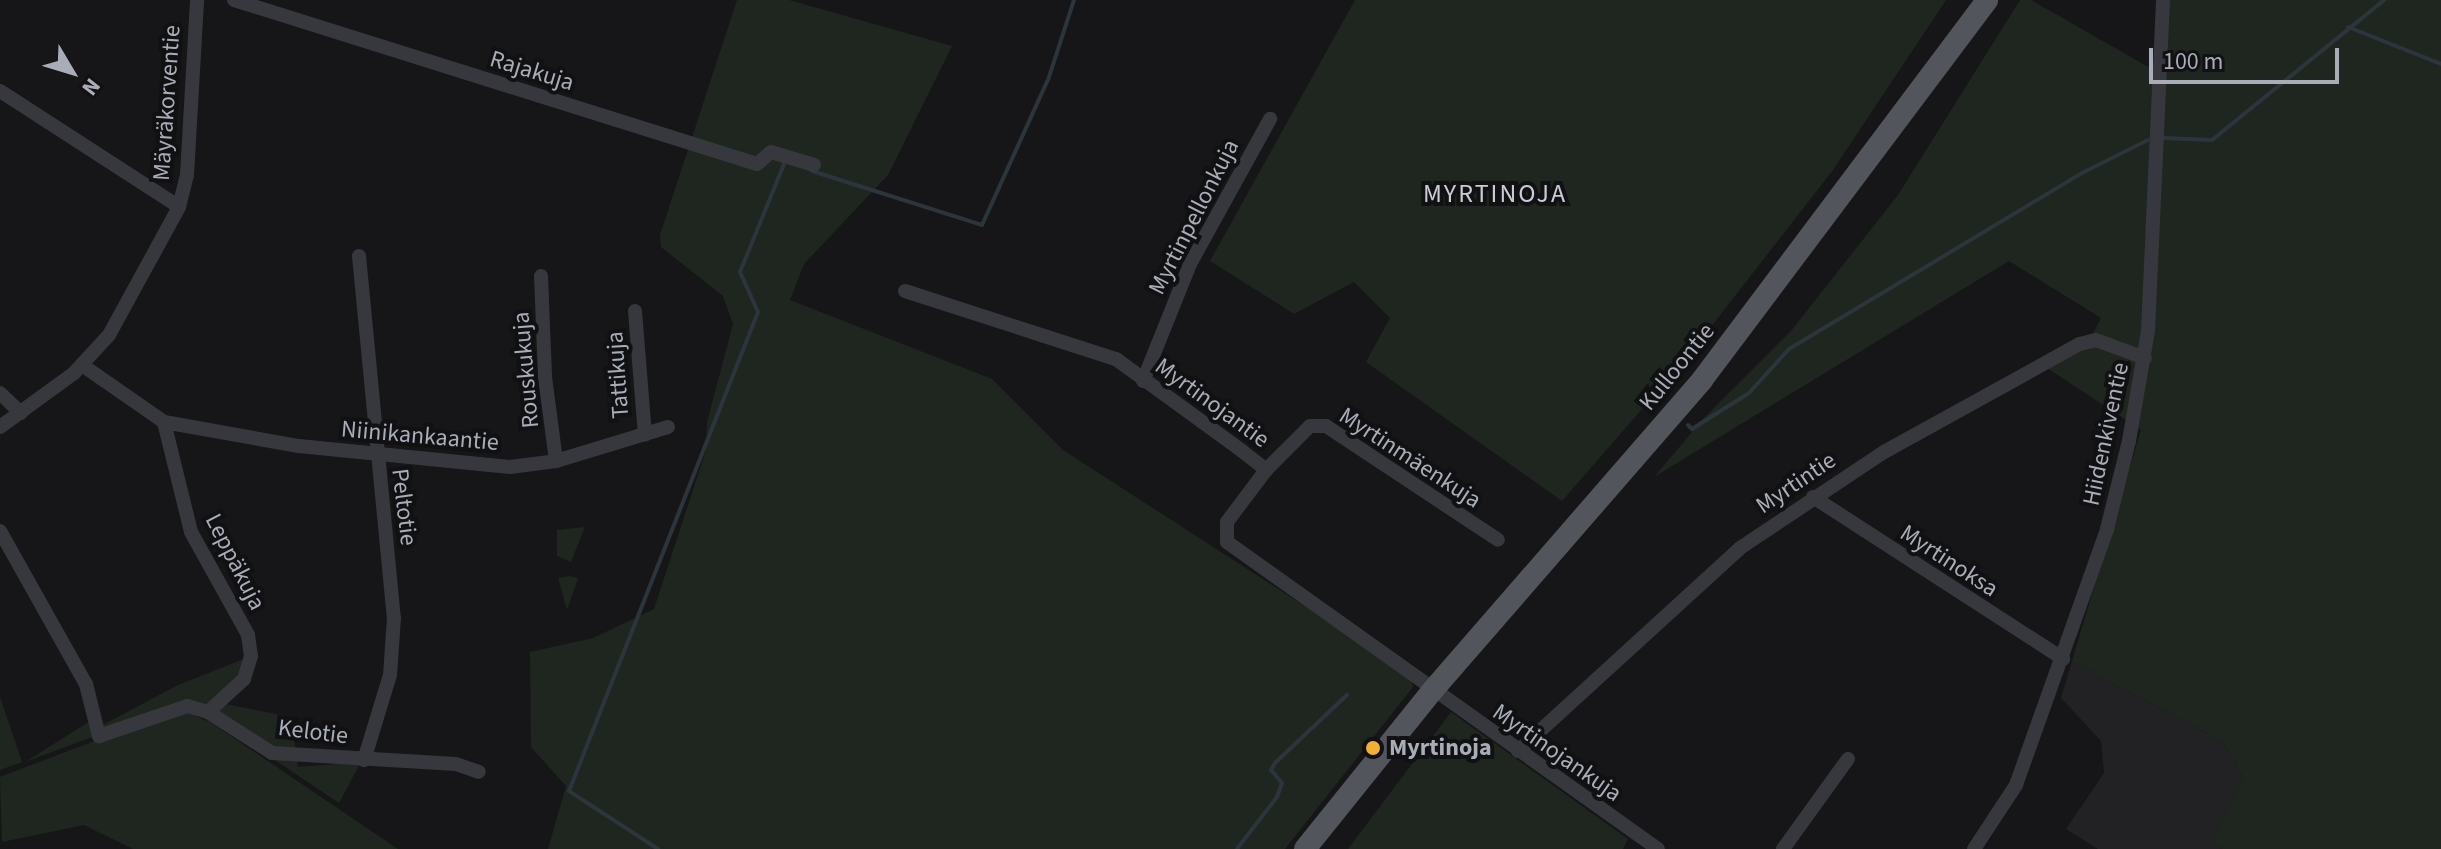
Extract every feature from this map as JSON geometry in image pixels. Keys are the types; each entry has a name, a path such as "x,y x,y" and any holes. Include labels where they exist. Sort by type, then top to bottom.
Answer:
{"main road":[{"name":"Kulloontie","path":"1940,60 1971,0"},
{"name":"Kulloontie","path":"1305,849 1432,691 1702,380 1859,175 1940,60 1987,0"}],"street":[{"name":"Mäyräkorventie","path":"0,427 82,365 109,335 179,207 187,175 197,0"},
{"name":"Rajakuja","path":"234,0 757,164 771,152 814,165"},
{"name":"Hiidenkiventie","path":"1974,849 2016,785 2107,529 2145,358 2163,0"},
{"path":"0,91 179,207"},
{"name":"Myrtinpellonkuja","path":"1143,381 1190,264 1270,119"},
{"name":"Peltotie","path":"359,256 394,618 390,675 364,760"},
{"name":"Rouskukuja","path":"541,276 545,377 556,461"},
{"name":"Myrtinojantie","path":"905,291 1095,349 1266,470 1227,522 1227,542 1432,691"},
{"name":"Tattikuja","path":"635,311 645,435"},
{"name":"Myrtintie","path":"1518,751 1701,581 1813,497 2080,344 2096,340 2145,358"},
{"path":"82,365 164,422"},
{"path":"0,393 21,413"},
{"name":"Niinikankaantie","path":"164,422 376,455 510,467 556,461 668,427"},
{"name":"Leppäkuja","path":"164,422 191,532 248,635 251,656 244,679 208,712"},
{"name":"Myrtinmäenkuja","path":"1266,470 1310,426 1326,426 1498,540"},
{"name":"Myrtinoksa","path":"1813,497 2063,659"},
{"path":"0,531 86,684 99,736 187,706 208,712"},
{"name":"Myrtinojankuja","path":"1432,691 1658,849"},
{"name":"Kelotie","path":"208,712 272,753 456,764 479,772"},
{"path":"1783,849 1848,759"}],"shaded area":[{"path":"737,0 789,0 952,46 888,175 804,264 790,300 992,379 1063,450 1410,674 1413,687 1285,849 548,849 566,786 531,747 530,652 593,638 654,609 706,450 707,422 733,324 723,296 661,247 660,235"},
{"path":"1355,0 1946,0 1833,170 1689,355 1562,501 1366,362 1390,318 1354,282 1294,314 1210,261"},
{"path":"2020,0 2031,0 2157,72 2164,0 2441,0 2441,849 2222,849 2211,842 2243,777 2223,742 2072,661 2141,430 2047,368 2085,348 2101,318 2009,261 1654,477 1704,418 1791,331 1898,195"},
{"path":"585,527 571,562 557,556 557,530"},
{"path":"558,578 578,578 567,610"},
{"path":"249,657 225,704 291,717 298,767 361,762 339,803 220,723 219,715 168,709 25,762 92,720 95,729 178,685"},
{"path":"2072,661 2223,742 2243,777 2211,842 2222,849 2098,849 2066,829 2104,773 2101,741 2061,698"},
{"path":"0,697 22,762 0,770"},
{"path":"1451,712 1628,839 1623,849 1348,849"},
{"path":"165,714 190,714 210,722 398,849 133,849 84,825 2,842 0,777"}],"waterway":[{"path":"812,171 982,225 1049,77 1074,0"},
{"path":"2163,138 2212,140 2384,0"},
{"path":"2348,27 2441,64"},
{"path":"1688,425 1692,429 1749,393 1789,349 2080,174 2148,140"},
{"path":"658,849 569,791 758,312 740,272 785,162"},
{"path":"1237,849 1277,797 1282,783 1271,770 1275,763 1347,695"}],"place":[{"name":"Myrtinoja","path":"1373,748"}],"district":[{"name":"MYRTINOJA","path":"1495,194"}]}
